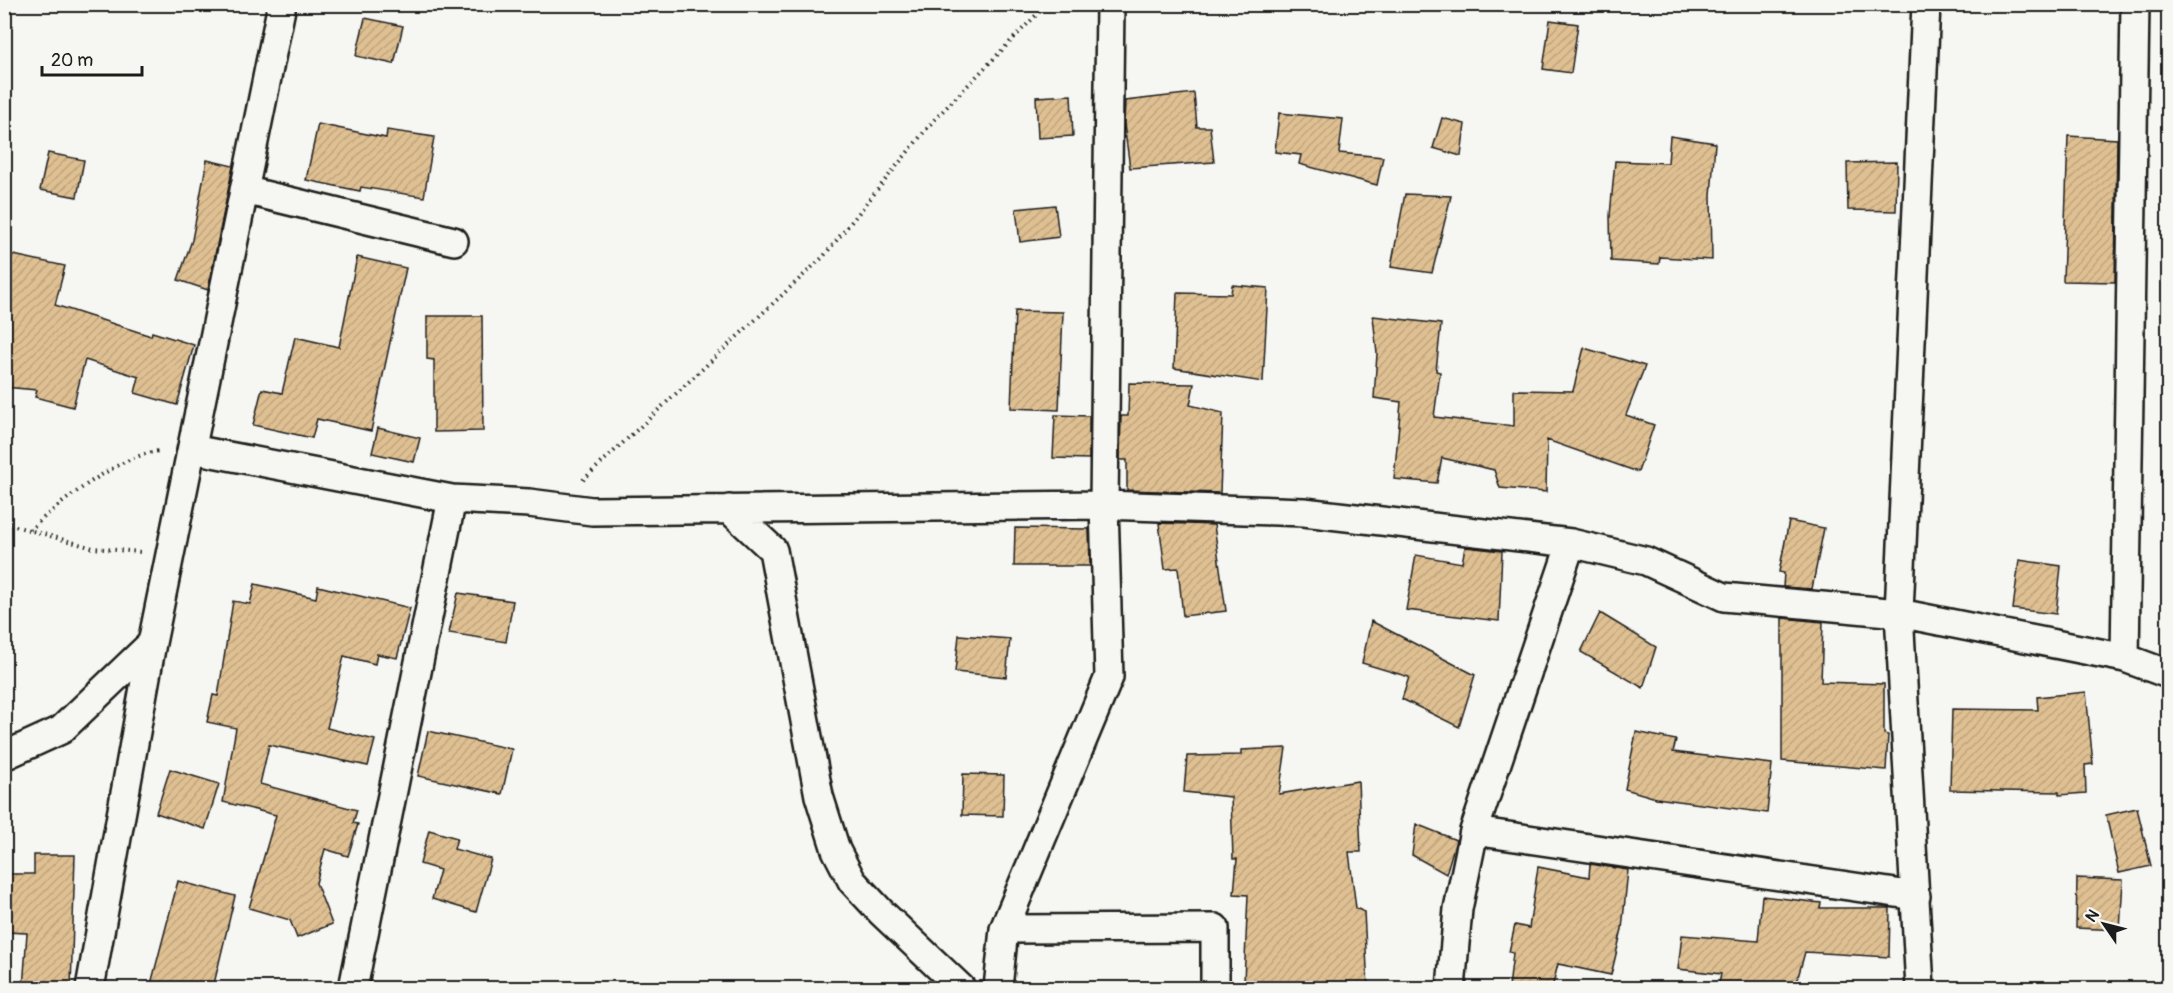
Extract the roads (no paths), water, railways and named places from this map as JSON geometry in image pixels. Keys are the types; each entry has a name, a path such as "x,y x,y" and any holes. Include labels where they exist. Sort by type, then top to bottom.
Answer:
{"street":[{"path":"90,988 152,643 282,4"},
{"path":"998,988 1004,929 1109,677 1104,505 1110,4"},
{"path":"1920,988 1899,613 1926,4"},
{"path":"2125,658 2134,4"},
{"path":"244,190 454,241"},
{"path":"192,449 452,499 592,511 1104,505 1304,512 1570,543 1646,561 1724,597 1899,613 2125,658 2169,674"},
{"path":"353,988 452,499"},
{"path":"729,509 773,550 819,796 836,850 852,881 962,988"},
{"path":"1451,988 1458,909 1474,831 1570,543"},
{"path":"4,756 61,730 152,643"},
{"path":"1474,831 1916,896"},
{"path":"1004,929 1215,928 1215,988"}]}
